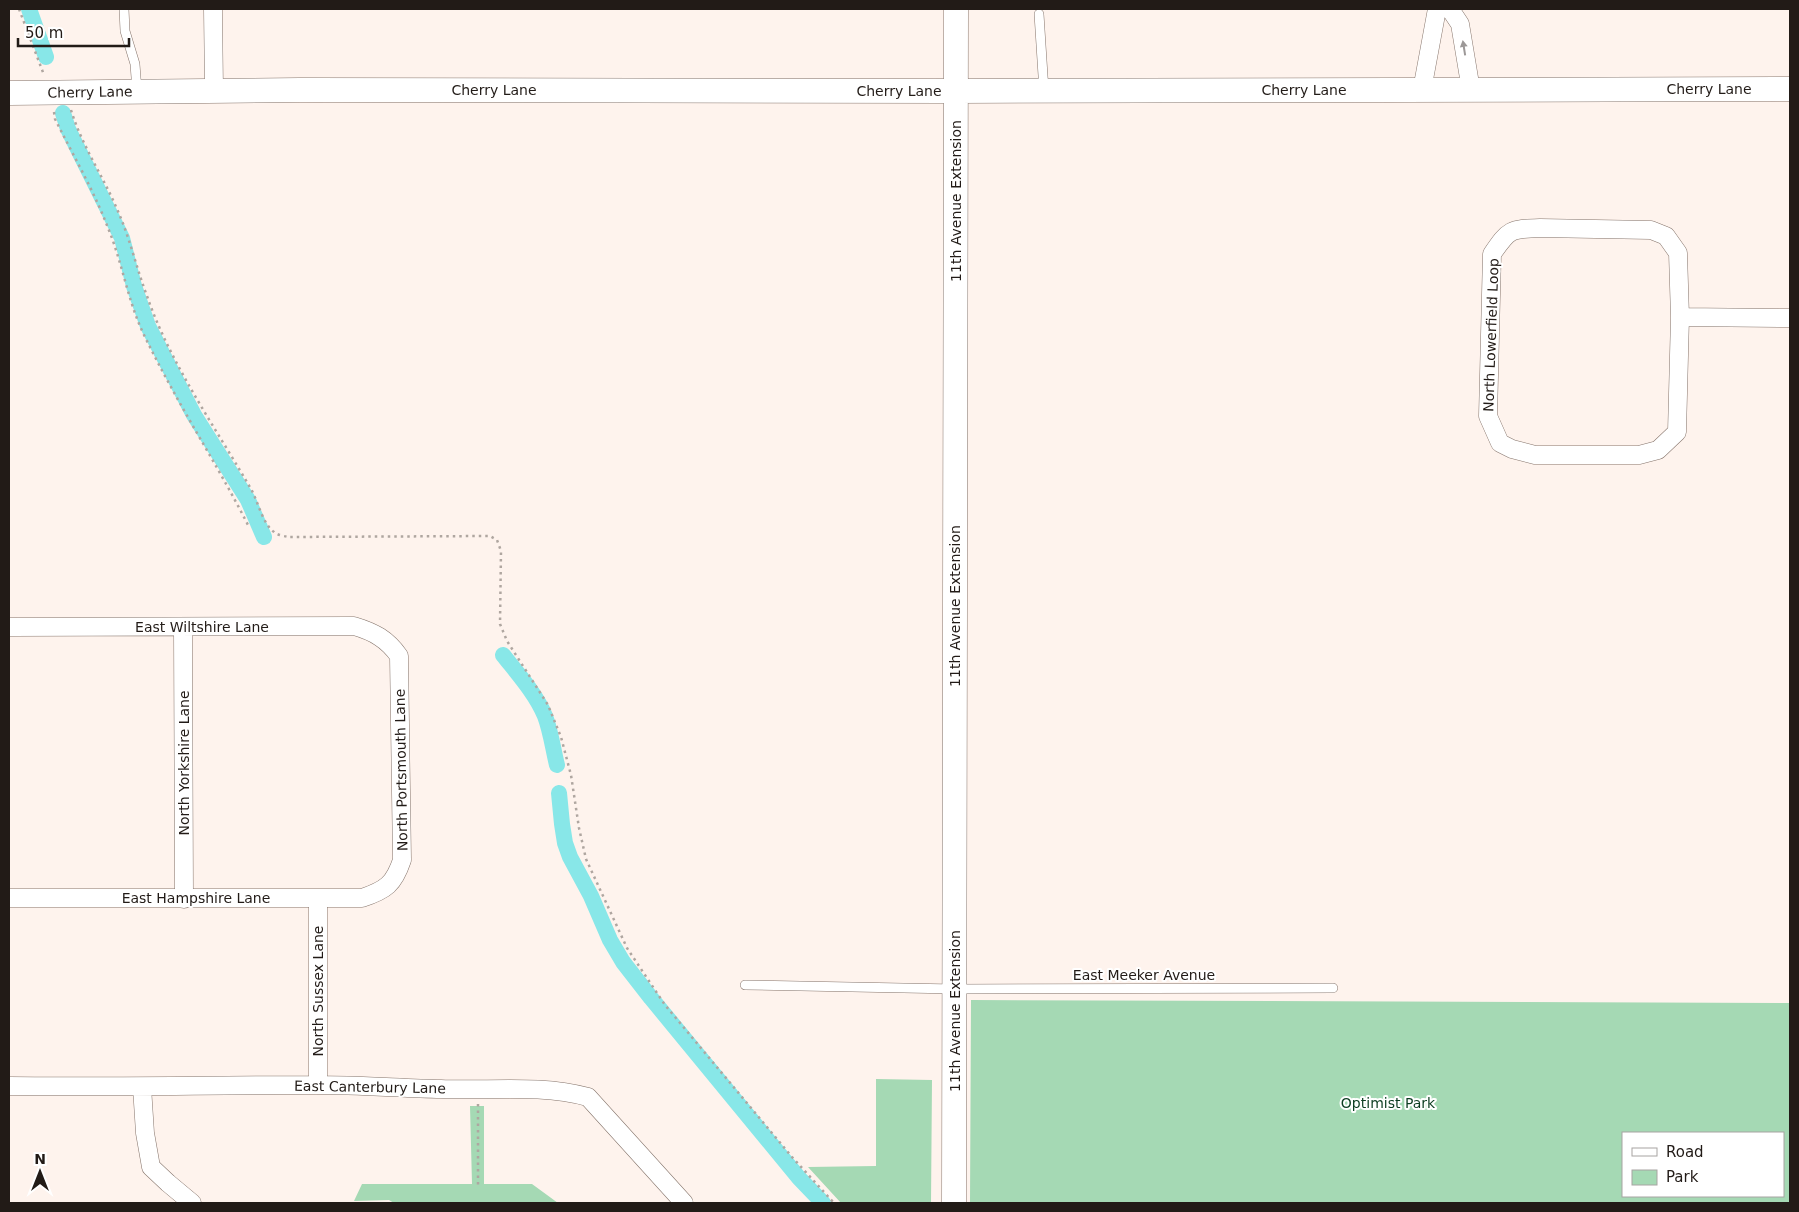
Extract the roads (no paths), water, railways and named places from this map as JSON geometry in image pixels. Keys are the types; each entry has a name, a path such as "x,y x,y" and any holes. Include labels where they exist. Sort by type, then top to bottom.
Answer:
{"main road":[{"name":"11th Avenue Extension","path":"954,1203 956,9"},
{"name":"Cherry Lane","path":"9,93 214,90 956,92 1790,89"}],"street":[{"path":"213,9 214,90"},
{"path":"1422,90 1437,9"},
{"path":"1450,9 1460,24 1471,90"},
{"name":"North Lowerfield Loop","path":"1540,228 1651,230 1666,236 1678,253 1680,317 1677,432 1658,450 1639,455 1535,455 1512,449 1500,443 1488,416 1491,273 1492,254 1505,235 1520,229 1540,228"},
{"path":"1680,317 1790,318"},
{"name":"East Wiltshire Lane","path":"9,627 354,626 373,632 391,644"},
{"name":"North Yorkshire Lane","path":"183,627 184,899"},
{"name":"North Portsmouth Lane","path":"381,891 398,872 402,860 399,656 391,644"},
{"name":"East Hampshire Lane","path":"9,898 362,898 381,891"},
{"name":"North Sussex Lane","path":"318,898 318,1085"},
{"name":"East Canterbury Lane","path":"9,1086 318,1085 434,1089 515,1088 568,1091 588,1097 684,1203"},
{"path":"142,1087 145,1133 151,1167 168,1184 192,1203"}],"lane":[{"path":"124,9 125,31 135,64 137,91"},
{"path":"1039,14 1044,91"},
{"name":"East Meeker Avenue","path":"744,986 955,989 1333,988"}],"waterway":[{"path":"29,9 46,57"},
{"path":"63,113 68,129 122,238 134,286 148,326 194,415 248,500 264,537"},
{"path":"503,655 526,684 545,716 557,765"},
{"path":"559,793 565,843 570,857 591,896 610,940 623,962 799,1178 823,1203"}],"park label":[{"name":"Optimist Park","path":"1388,1103"}]}
